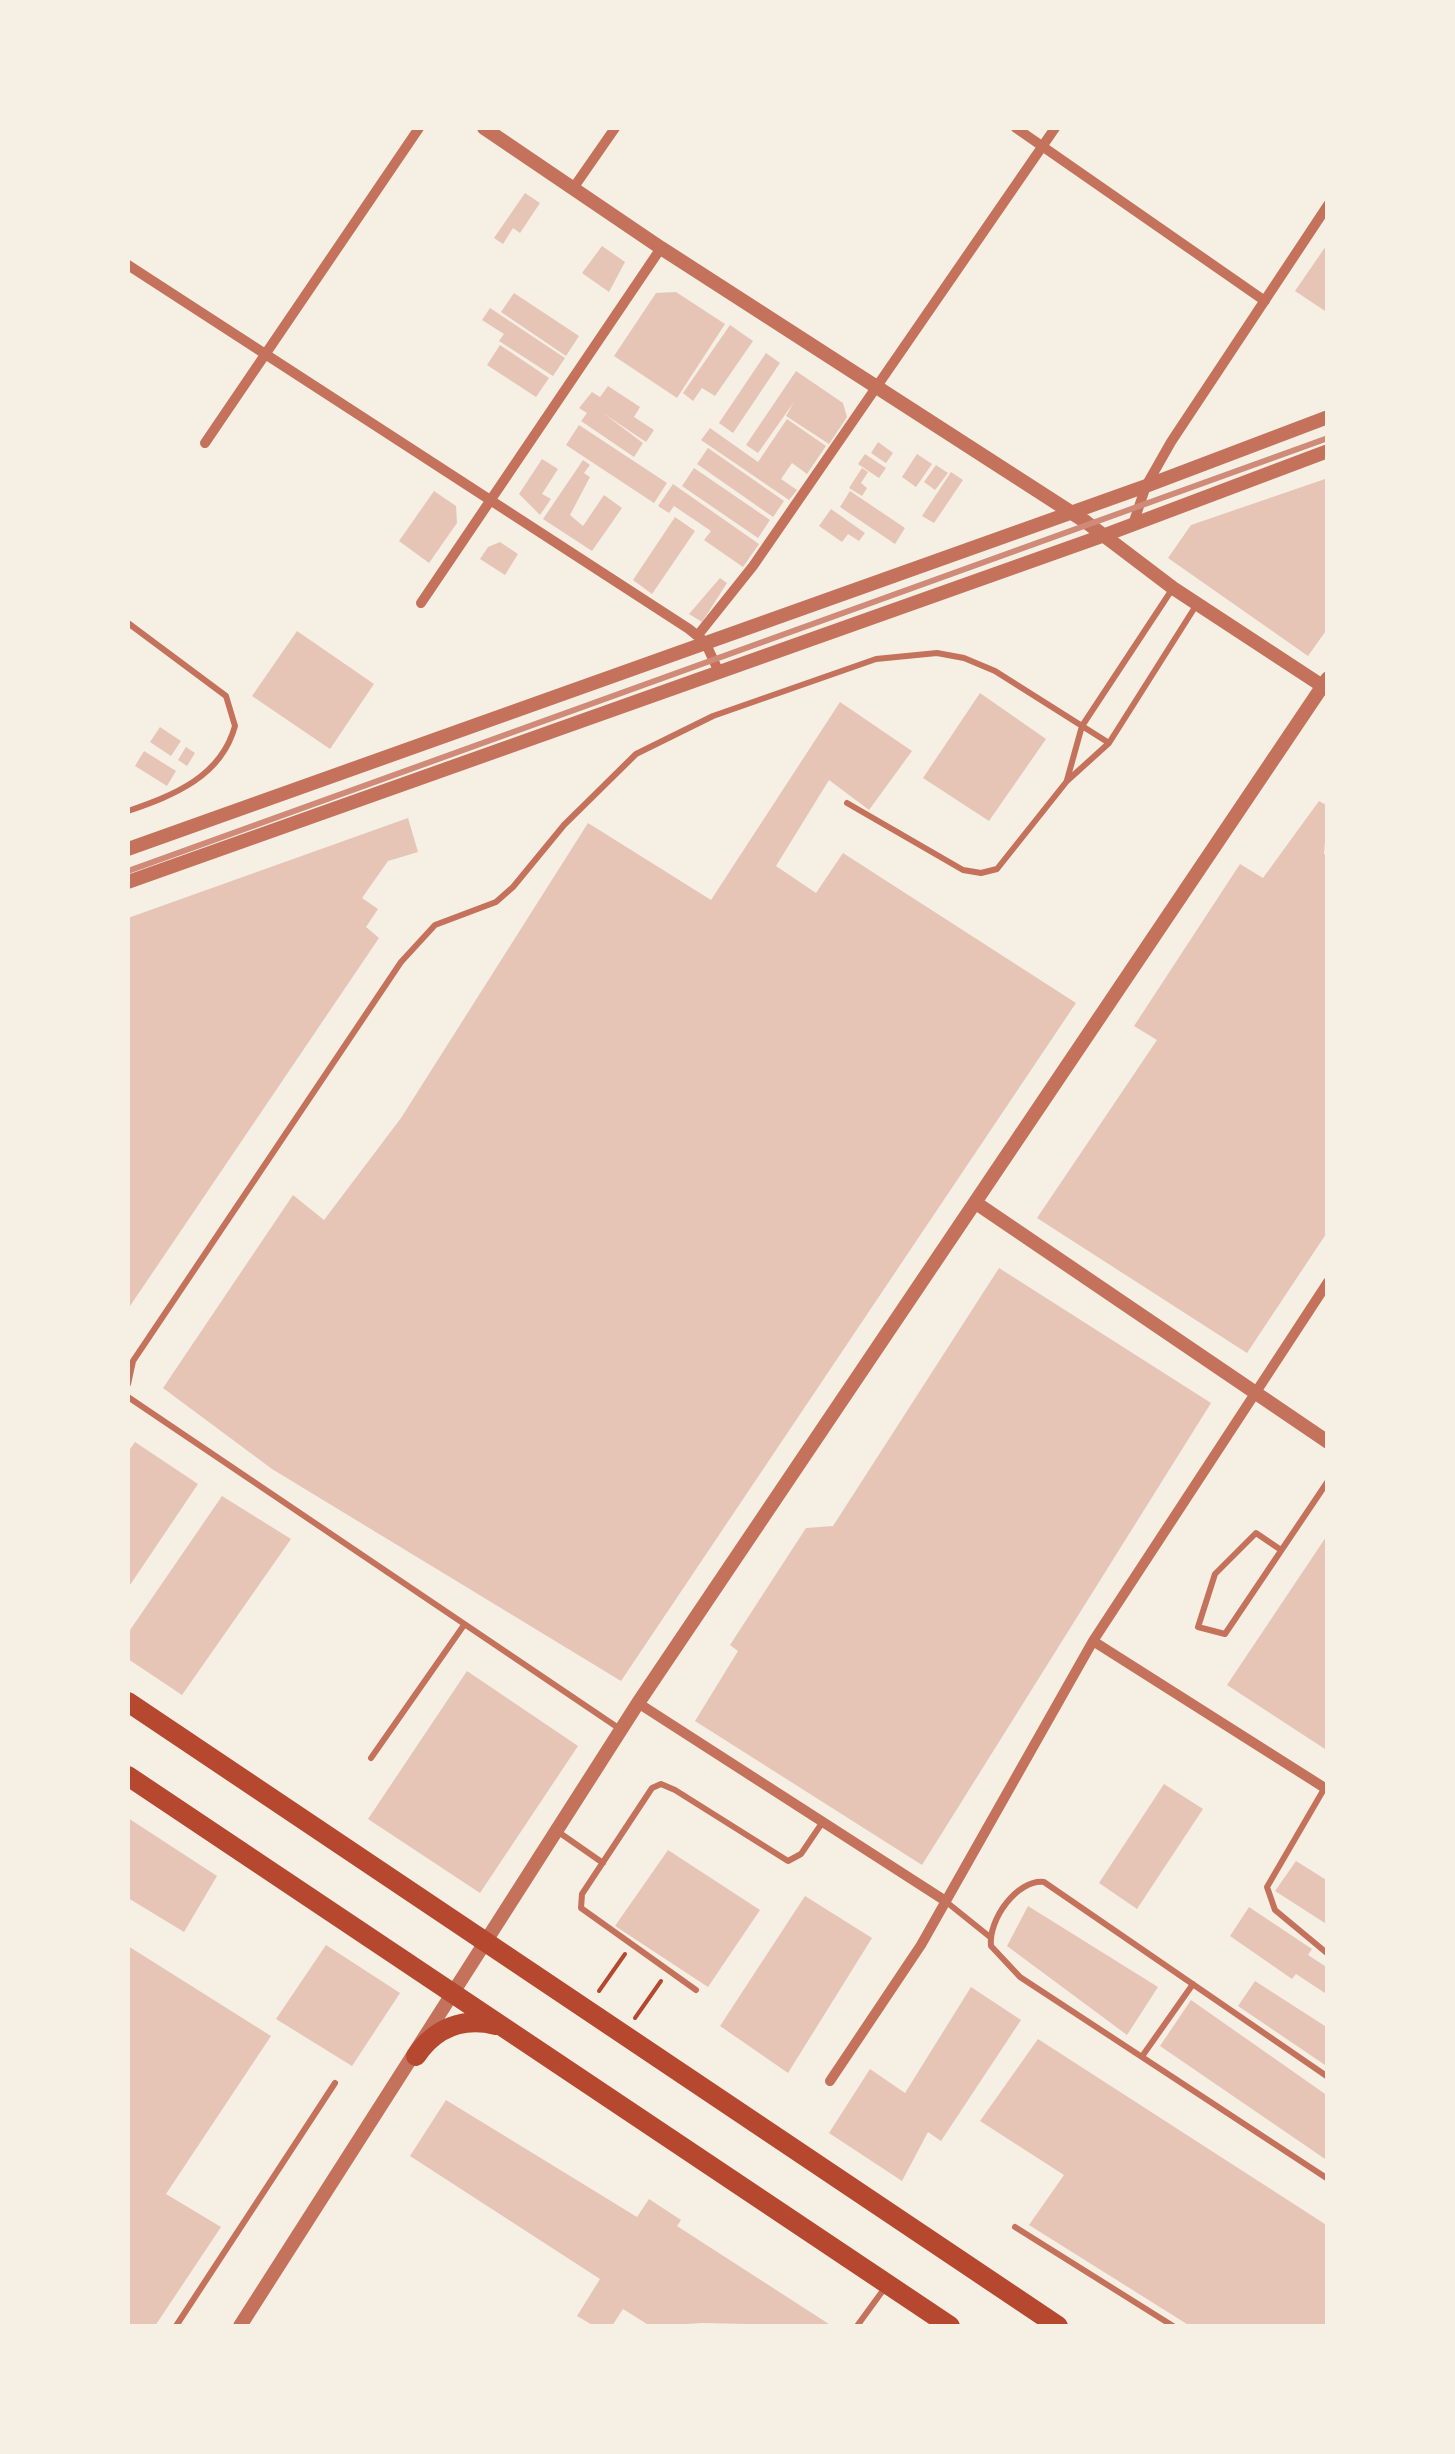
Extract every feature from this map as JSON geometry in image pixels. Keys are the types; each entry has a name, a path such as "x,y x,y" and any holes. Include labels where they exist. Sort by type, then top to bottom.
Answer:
{"highway":[{"path":"128,1702 1058,2326"},
{"path":"128,1776 950,2326"},
{"path":"416,2056 430,2038 461,2023 494,2024 519,2036"}],"street":[{"path":"205,443 418,128"},
{"path":"240,2326 456,1994 638,1703 1326,684 1197,604 1105,535 661,248 484,128"},
{"path":"574,187 615,128"},
{"path":"1016,128 1265,301"},
{"path":"701,639 1054,128"},
{"path":"1133,524 1146,486 1328,205"},
{"path":"421,603 661,248"},
{"path":"128,265 264,358 701,639 718,670"},
{"path":"128,849 701,639 1146,486 1328,417"},
{"path":"128,882 1105,535 1328,451"},
{"path":"976,1203 1328,1442"},
{"path":"830,2081 894,1988 1093,1641 1328,1282"},
{"path":"1093,1641 1326,1789"},
{"path":"638,1703 944,1900"}],"lane":[{"path":"1067,781 1082,726 1173,588"},
{"path":"847,803 943,860 981,873 1008,859 1067,781 1109,743 1197,604"},
{"path":"128,623 226,696 235,726 218,764 172,794 128,811"},
{"path":"128,1384 130,1363 401,962 435,925 496,902 513,887 564,825 636,754 713,716 876,659 937,652 995,671 1109,743"},
{"path":"128,1398 621,1729"},
{"path":"1282,1550 1256,1533 1215,1574 1198,1627 1225,1634 1282,1550 1328,1481"},
{"path":"371,1758 464,1625"},
{"path":"696,1990 581,1908 582,1894 656,1784 675,1790 788,1861 801,1854 823,1822"},
{"path":"1326,1789 1267,1887 1275,1910 1328,1954"},
{"path":"556,1831 603,1863"},
{"path":"990,1938 1020,1888 1028,1882 1044,1882 1328,2077"},
{"path":"944,1900 990,1938 996,1956 1020,1977 1328,2179"},
{"path":"1143,2055 1192,1984"},
{"path":"176,2326 335,2083"},
{"path":"1015,2227 1173,2326"},
{"path":"858,2326 888,2284"}],"path":[{"path":"586,2009 630,1946"},
{"path":"624,2034 667,1972"}],"building":[{"path":"525,193 540,203 520,233 513,228 503,244 494,238"},
{"path":"1328,243 1328,313 1295,291"},
{"path":"602,246 625,262 609,292 582,273"},
{"path":"676,292 725,324 677,398 614,356 656,293"},
{"path":"514,293 579,336 566,356 501,312"},
{"path":"490,308 565,358 553,376 499,341 504,334 482,320"},
{"path":"730,325 753,341 715,396 702,388 693,401 683,393"},
{"path":"500,345 549,378 536,397 487,365"},
{"path":"766,353 780,363 733,433 719,423"},
{"path":"796,371 843,403 847,417 829,444 786,416 794,402 758,453 746,445"},
{"path":"608,386 640,407 634,417 654,430 646,442 603,413 643,443 634,457 581,421 587,413 579,408 592,392 600,397"},
{"path":"787,419 826,446 807,474 792,463 781,479 797,490 789,500 701,440 710,428 758,462"},
{"path":"579,425 667,483 654,503 566,445"},
{"path":"878,442 893,453 886,463 871,453"},
{"path":"708,448 784,501 773,517 697,464"},
{"path":"865,454 886,468 879,478 858,464"},
{"path":"917,454 932,464 916,487 902,477"},
{"path":"542,459 558,469 542,494 551,499 540,515 519,494"},
{"path":"583,460 590,465 584,473 590,477 570,515 583,526 604,495 622,508 592,551 543,519"},
{"path":"936,465 948,473 935,490 924,482"},
{"path":"694,468 770,520 758,538 682,486"},
{"path":"862,468 868,472 861,483 867,488 862,496 849,488"},
{"path":"951,472 963,480 934,523 922,516"},
{"path":"1328,478 1328,628 1308,656 1168,558 1191,525"},
{"path":"673,484 759,544 743,567 704,540 711,531 674,506 669,513 658,506"},
{"path":"434,491 456,506 457,523 429,563 399,541"},
{"path":"850,491 905,528 895,544 840,507"},
{"path":"831,509 865,533 859,541 848,534 842,542 819,526"},
{"path":"675,517 695,531 652,594 633,580"},
{"path":"500,542 518,554 505,575 480,559 488,547"},
{"path":"720,578 727,583 702,622 689,614"},
{"path":"297,631 374,684 330,749 252,696"},
{"path":"980,693 1046,739 989,821 923,778"},
{"path":"840,702 912,751 869,810 829,780 776,866 816,893 843,853 1076,1003 621,1681 272,1469 163,1388 293,1195 324,1220 401,1118 588,823 711,900"},
{"path":"160,727 181,741 171,756 150,742"},
{"path":"186,747 195,753 187,766 178,760"},
{"path":"144,751 176,771 167,786 135,766"},
{"path":"1319,801 1328,806 1324,854 1328,857 1328,1231 1247,1353 1037,1218 1157,1040 1134,1026 1240,864 1263,878"},
{"path":"408,818 418,852 388,861 362,898 378,909 366,927 379,938 128,1309 128,918"},
{"path":"999,1268 1211,1403 922,1865 695,1721 738,1651 730,1645 806,1528 833,1526"},
{"path":"135,1442 198,1484 128,1588 128,1452"},
{"path":"222,1496 291,1539 182,1695 128,1659 128,1633"},
{"path":"1328,1534 1328,1751 1227,1685"},
{"path":"467,1671 578,1746 480,1893 368,1819"},
{"path":"1164,1784 1203,1809 1137,1909 1099,1883"},
{"path":"128,1818 217,1876 184,1932 128,1898"},
{"path":"668,1850 760,1910 708,1987 615,1926"},
{"path":"1296,1861 1328,1881 1328,1925 1275,1891"},
{"path":"805,1896 872,1938 788,2073 720,2026"},
{"path":"1028,1906 1158,1987 1127,2035 1007,1946"},
{"path":"1249,1907 1312,1949 1308,1955 1328,1968 1328,1995 1296,1974 1292,1979 1230,1936"},
{"path":"326,1945 400,1993 352,2066 276,2019"},
{"path":"128,1946 271,2036 166,2194 221,2227 155,2326 128,2326"},
{"path":"1255,1981 1328,2028 1328,2067 1238,2006"},
{"path":"971,1987 1021,2020 941,2141 928,2132 902,2181 829,2133 870,2069 905,2093"},
{"path":"1191,2000 1328,2096 1328,2161 1160,2046"},
{"path":"1038,2039 1328,2226 1328,2326 1190,2326 1029,2225 1064,2175 980,2121"},
{"path":"446,2100 637,2217 649,2199 681,2220 677,2226 832,2326 650,2326 623,2309 612,2326 594,2326 577,2316 600,2279 410,2156"}],"railway":[{"path":"128,871 1328,438"}]}
